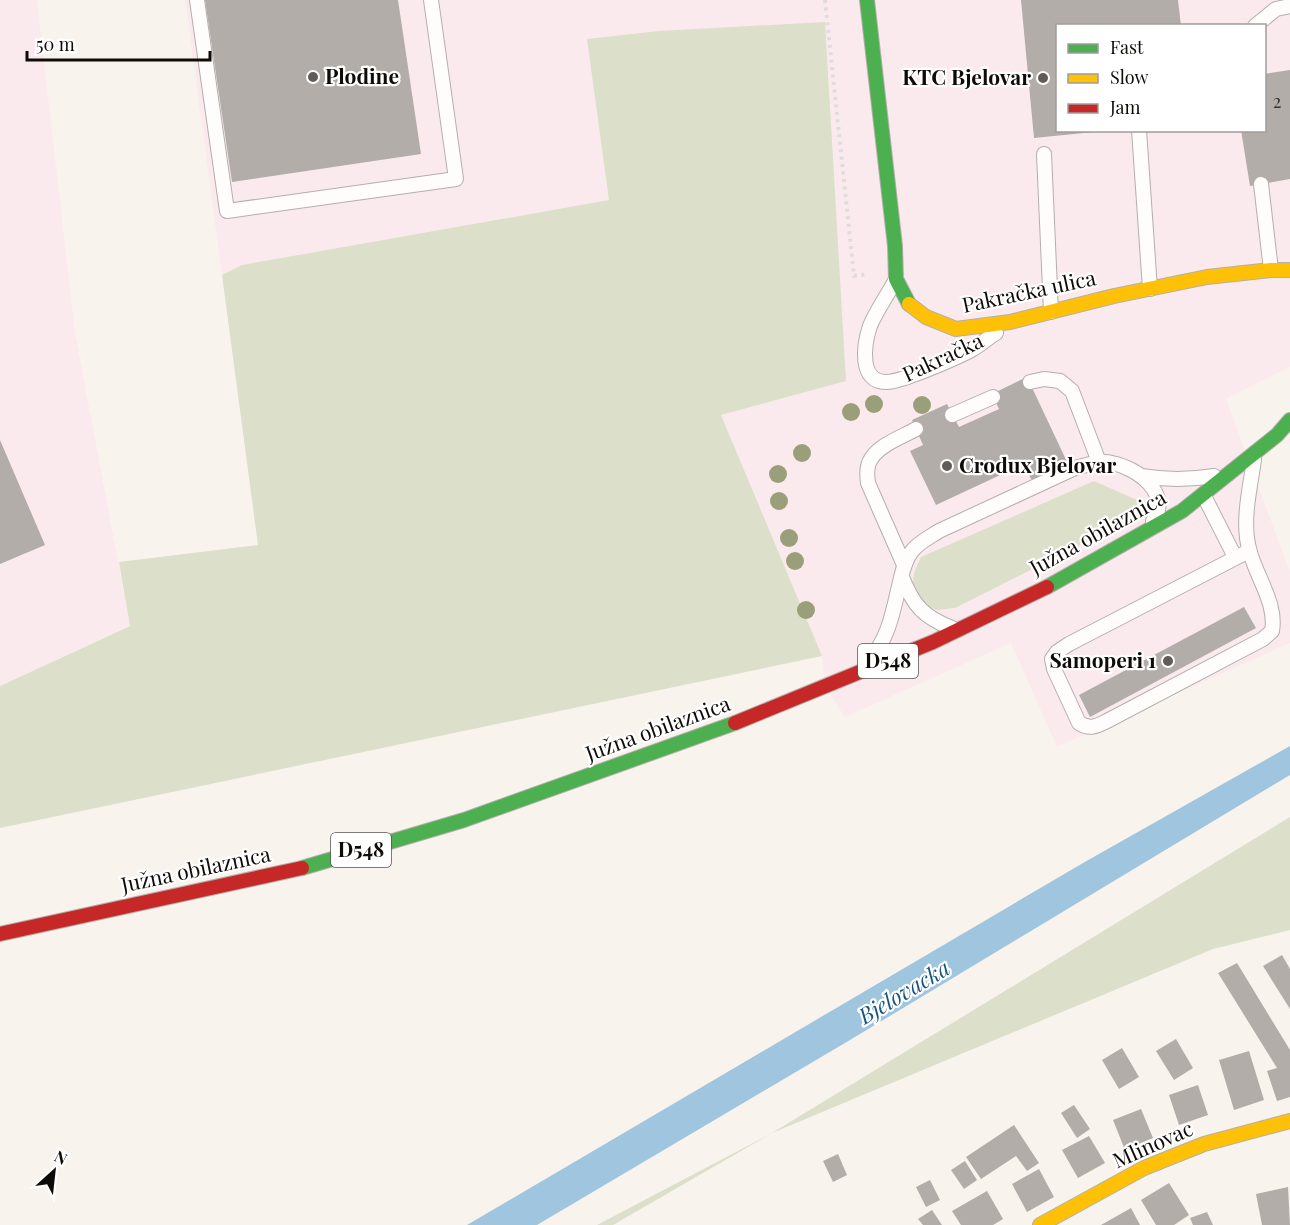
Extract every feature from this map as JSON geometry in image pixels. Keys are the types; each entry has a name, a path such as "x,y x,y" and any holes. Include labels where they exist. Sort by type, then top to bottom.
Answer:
{"main road":[{"name":"Pakračka ulica","path":"867,0 895,246 896,279 906,302 926,317 956,329 1010,322 1207,277 1290,270"},
{"name":"Južna obilaznica","path":"0,934 283,873 464,820 712,733 957,630 1061,580 1204,496 1256,452 1283,433 1290,420"},
{"name":"Mlinovac","path":"1040,1225 1144,1168 1204,1144 1290,1121"}],"lane":[{"path":"197,0 227,211 456,180 431,0"},
{"path":"1257,24 1276,9 1290,6"},
{"path":"1139,132 1150,289"},
{"path":"1044,154 1051,312"},
{"path":"1261,184 1271,270"},
{"name":"Pakračka","path":"896,279 871,324 865,345 865,367 877,381 888,383 915,375 973,349 1010,322"},
{"path":"1030,382 1059,381 1072,391 1100,462"},
{"path":"952,415 993,397"},
{"path":"916,429 883,447 871,459 867,472 868,483 903,571 910,597 922,613 938,623 957,630"},
{"path":"1249,551 1057,652 1052,659 1054,669 1079,723 1085,727 1093,727 1107,721 1263,639 1272,631 1274,620 1272,608 1249,551 1248,502 1256,452"},
{"path":"856,674 875,653 886,632 903,571 912,551 939,531 1075,468 1100,462 1112,463 1139,476 1153,487 1158,496 1159,506 1147,531"},
{"path":"1139,476 1161,480 1187,480 1233,472"},
{"path":"1204,496 1235,557"}],"path":[{"path":"825,0 854,276 872,274"}],"shaded area":[{"path":"0,0 37,0 75,332 130,625 0,686"},
{"path":"185,0 1290,0 1290,367 1226,399 1290,572 1290,643 1057,747 1011,643 845,717 825,687 822,656 721,415 609,200 242,265 222,275"}],"green space":[{"path":"825,22 846,381 721,415 822,656 0,828 0,686 130,626 119,562 258,545 222,275 242,265 609,200 587,39 659,31"},
{"path":"1094,481 1137,500 1140,515 955,608 937,610 924,605 913,582 921,557"},
{"path":"1290,817 1290,930 1213,949 772,1133"},
{"path":"772,1133 613,1225 597,1225"}],"water":[{"name":"Bjelovacka","path":"1290,746 1290,775 537,1225 467,1225 1083,863"}],"building":[{"name":"Plodine","path":"205,0 398,0 421,154 232,182"},
{"name":"KTC Bjelovar","path":"1021,0 1178,0 1181,24 1056,24 1056,132 1094,132 1034,138"},
{"path":"1290,70 1290,179 1250,186 1241,132 1266,132 1266,74"},
{"path":"1027,377 1069,466 1033,483 1024,464 936,505 910,451 923,445 912,420 947,404 959,427 999,409 992,394"},
{"path":"0,440 45,545 0,564"},
{"name":"Samoperi 1","path":"1244,607 1256,628 1090,717 1079,695"},
{"path":"1282,955 1290,969 1290,1009 1263,966"},
{"path":"1237,963 1290,1050 1290,1097 1277,1101 1267,1071 1277,1068 1218,973"},
{"path":"1176,1039 1193,1068 1174,1080 1156,1051"},
{"path":"1122,1048 1139,1077 1119,1089 1102,1060"},
{"path":"1249,1051 1264,1100 1234,1110 1219,1060"},
{"path":"1198,1085 1208,1115 1179,1125 1169,1095"},
{"path":"1074,1105 1090,1129 1077,1138 1061,1113"},
{"path":"1141,1109 1153,1138 1125,1150 1113,1120"},
{"path":"1014,1125 1039,1163 1027,1171 1016,1156 981,1179 966,1157"},
{"path":"1089,1136 1105,1163 1078,1178 1062,1150"},
{"path":"838,1154 847,1175 833,1182 823,1161"},
{"path":"965,1161 977,1180 964,1189 951,1170"},
{"path":"1039,1169 1054,1197 1027,1212 1012,1184"},
{"path":"930,1180 940,1200 926,1207 916,1187"},
{"path":"1169,1183 1189,1215 1174,1225 1156,1225 1141,1200"},
{"path":"1288,1187 1290,1225 1262,1225 1256,1194"},
{"path":"987,1191 1003,1219 993,1225 961,1225 952,1211"},
{"path":"1131,1208 1140,1225 1101,1225"},
{"path":"932,1210 942,1225 923,1225 918,1219"},
{"path":"1207,1212 1213,1225 1193,1225 1190,1218"}],"traffic: fast":[{"path":"867,0 895,246 896,279 909,304"},
{"path":"1047,587 1182,511 1277,435 1290,420"},
{"path":"302,868 464,820 735,723"}],"traffic: slow":[{"path":"909,304 926,317 956,329 1010,322 1114,296 1207,277 1290,270"},
{"path":"1040,1225 1144,1168 1204,1144 1290,1121"}],"traffic: jam":[{"path":"735,723 933,642 1047,587"},
{"path":"0,934 302,868"}],"place":[{"name":"Plodine","path":"313,77"},
{"name":"KTC Bjelovar","path":"1043,78"},
{"name":"Crodux Bjelovar","path":"947,466"},
{"name":"Samoperi 1","path":"1168,661"}]}
